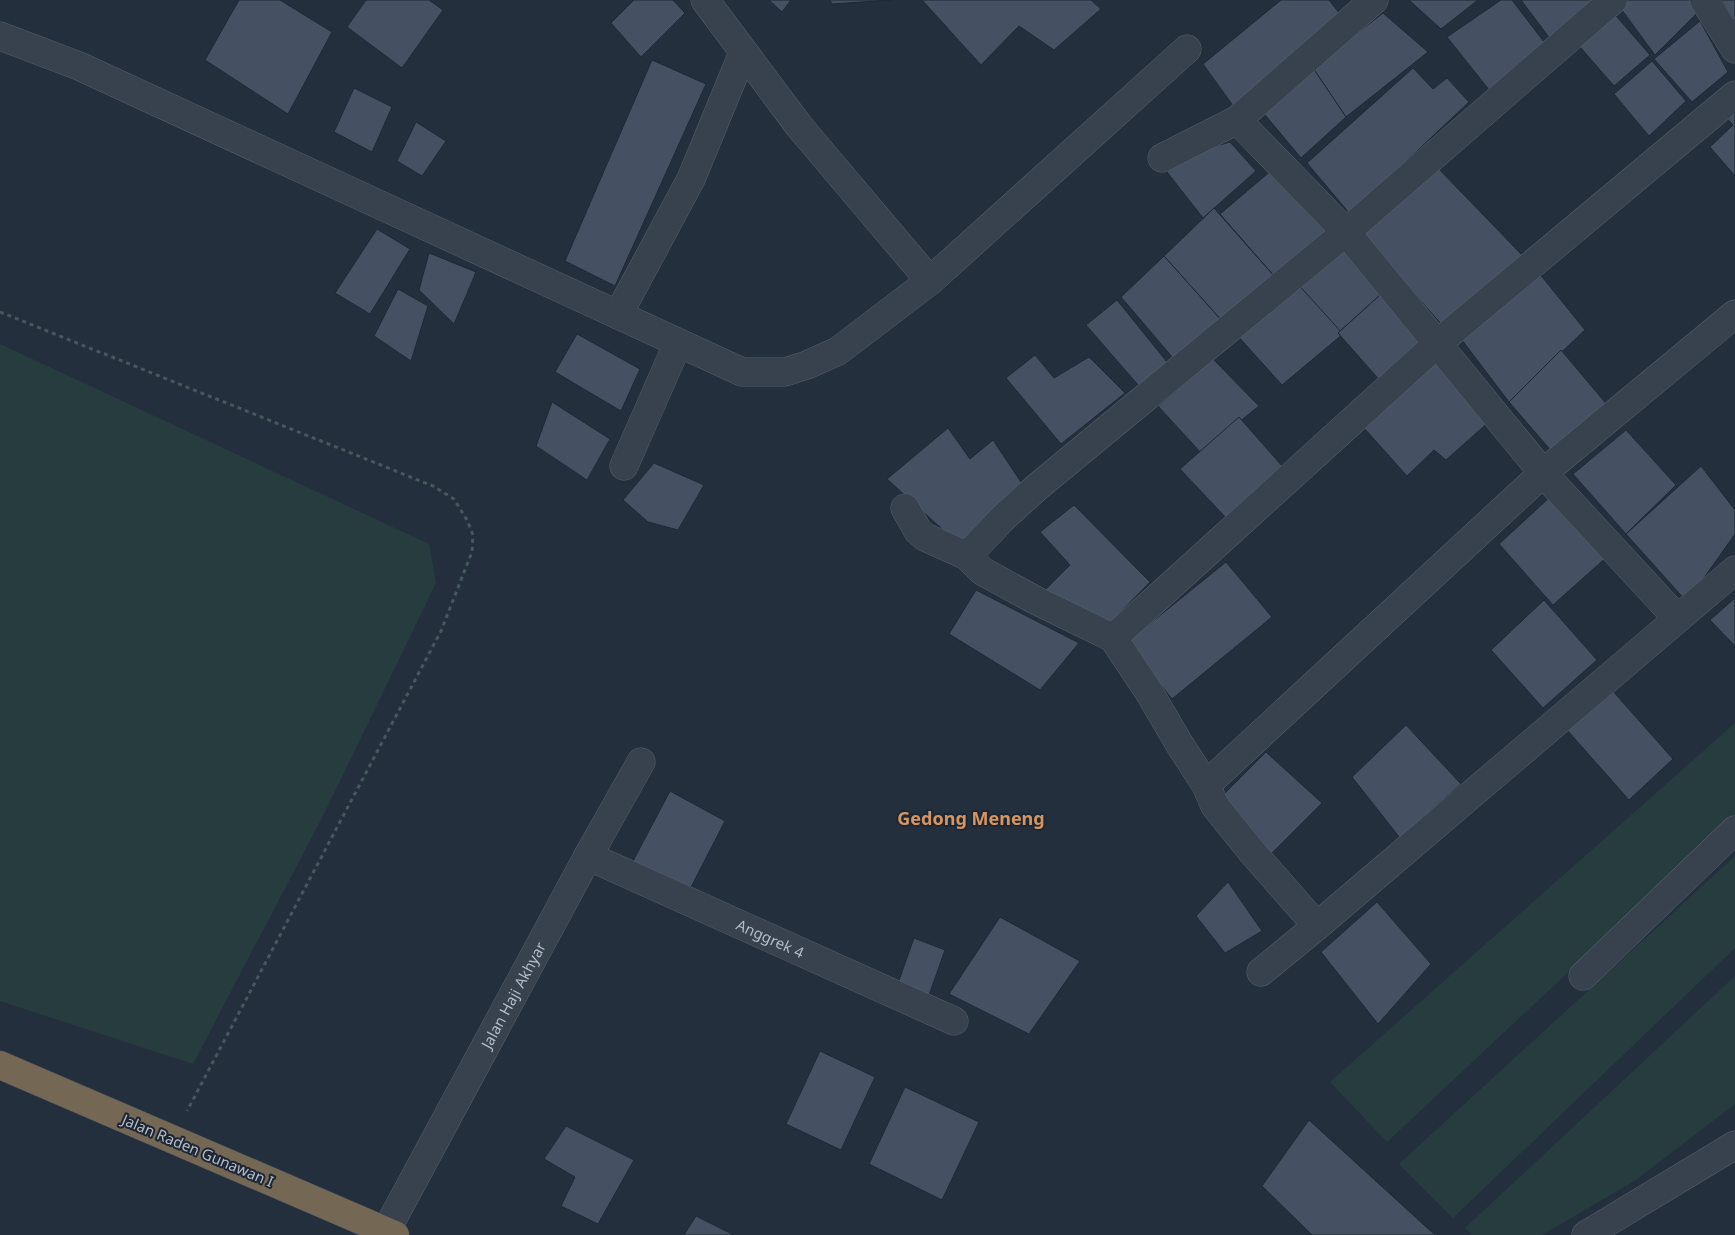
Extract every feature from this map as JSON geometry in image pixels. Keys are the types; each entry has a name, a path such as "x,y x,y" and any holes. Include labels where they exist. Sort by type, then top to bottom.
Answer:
{"highway":[{"name":"Jalan Raden Gunawan I","path":"0,1065 391,1233"}],"street":[{"path":"705,0 799,126 930,281"},
{"path":"1162,158 1237,120 1374,0"},
{"path":"967,556 1003,518 1036,488 1346,232 1613,0"},
{"path":"1704,0 1735,48"},
{"path":"0,36 79,66 742,372 785,372 838,352 930,281 1188,50"},
{"path":"618,315 691,179 743,53"},
{"path":"1113,638 1438,343 1735,95"},
{"path":"1237,120 1346,232 1543,473 1677,618"},
{"path":"1206,785 1543,473 1735,314"},
{"path":"624,466 678,343"},
{"path":"905,508 918,531 925,537 967,556 982,571 1035,600 1113,638 1149,692 1206,785 1214,806 1317,926"},
{"path":"1260,972 1317,926 1735,570"},
{"name":"Jalan Haji Akhyar","path":"391,1233 588,856 641,762"},
{"path":"1583,976 1735,830"},
{"name":"Anggrek 4","path":"588,856 954,1020"},
{"path":"1586,1235 1735,1145"}],"path":[{"path":"0,312 433,486 454,499 467,520 473,535 472,552 441,631 172,1140"}],"green space":[{"path":"0,344 429,544 436,583 324,814 193,1064 0,1001"},
{"path":"1735,723 1735,816 1387,1142 1330,1082"},
{"path":"1735,856 1735,948 1453,1218 1399,1164"},
{"path":"1735,976 1735,1104 1636,1180 1542,1235 1472,1235 1465,1228"}],"building":[{"path":"239,0 280,0 332,32 288,114 205,60"},
{"path":"366,0 429,0 443,10 402,68 347,27"},
{"path":"634,0 673,0 685,13 641,57 611,23"},
{"path":"769,0 791,0 782,12"},
{"path":"830,0 891,0 832,4"},
{"path":"922,0 1091,0 1101,9 1054,50 1019,26 981,65"},
{"path":"1281,0 1329,0 1343,18 1234,107 1203,64"},
{"path":"1409,0 1478,0 1441,29"},
{"path":"1501,0 1512,0 1544,42 1490,91 1447,37"},
{"path":"1521,0 1597,0 1551,40"},
{"path":"1619,0 1694,0 1700,10 1655,55 1616,2"},
{"path":"1721,0 1735,0 1735,23"},
{"path":"1610,9 1650,55 1614,86 1574,40"},
{"path":"1383,13 1428,52 1346,117 1313,68"},
{"path":"1700,21 1728,72 1692,102 1654,59"},
{"path":"652,60 706,84 615,286 565,261"},
{"path":"1652,61 1686,101 1649,136 1614,94"},
{"path":"1313,68 1346,117 1301,158 1261,110"},
{"path":"1413,68 1433,89 1447,78 1469,102 1350,214 1307,163"},
{"path":"354,88 392,107 372,152 334,132"},
{"path":"1735,105 1735,176 1710,147 1733,125 1723,114"},
{"path":"416,122 446,141 422,176 397,161"},
{"path":"1230,142 1256,171 1203,218 1167,172 1187,154"},
{"path":"1435,165 1523,256 1443,326 1361,233"},
{"path":"1273,169 1333,228 1274,276 1220,214"},
{"path":"1214,208 1274,276 1222,321 1164,256"},
{"path":"377,229 410,249 370,314 335,293"},
{"path":"1341,247 1380,295 1338,333 1296,282"},
{"path":"429,253 476,272 454,324 419,290"},
{"path":"1164,256 1222,321 1173,358 1121,297"},
{"path":"1539,273 1585,330 1509,402 1462,340"},
{"path":"1296,282 1343,334 1282,385 1236,334"},
{"path":"398,289 428,306 411,361 374,336"},
{"path":"1380,295 1423,344 1382,383 1338,333"},
{"path":"1117,300 1167,362 1139,386 1086,325"},
{"path":"577,334 640,369 621,411 555,372"},
{"path":"1561,350 1609,407 1553,453 1509,402"},
{"path":"1035,355 1054,378 1089,357 1125,393 1061,444 1006,378"},
{"path":"1441,355 1491,420 1446,460 1434,450 1407,476 1364,428"},
{"path":"1213,359 1259,406 1201,453 1158,406"},
{"path":"552,402 610,439 587,480 536,446"},
{"path":"1239,417 1283,467 1227,519 1180,469"},
{"path":"948,428 970,459 993,440 1027,491 963,548 887,479"},
{"path":"1626,430 1676,485 1626,534 1573,474"},
{"path":"654,463 704,485 678,530 648,522 623,500"},
{"path":"1701,466 1735,510 1735,534 1687,602 1626,534"},
{"path":"1550,497 1609,555 1553,605 1499,544"},
{"path":"1074,505 1150,582 1107,626 1044,591 1070,565 1040,532"},
{"path":"1226,562 1272,617 1172,699 1127,642"},
{"path":"976,590 1079,643 1040,690 949,634"},
{"path":"1735,598 1735,646 1710,620"},
{"path":"1544,600 1597,660 1543,708 1491,650"},
{"path":"1611,689 1673,759 1629,800 1567,730"},
{"path":"1406,725 1461,784 1400,838 1352,777"},
{"path":"1266,752 1322,803 1270,855 1218,800"},
{"path":"670,791 725,821 687,895 631,865"},
{"path":"1228,882 1262,931 1225,953 1196,916"},
{"path":"1377,902 1431,964 1378,1024 1321,952"},
{"path":"1000,917 1080,961 1029,1034 949,994"},
{"path":"914,938 945,950 928,998 897,986"},
{"path":"820,1051 875,1077 841,1150 786,1124"},
{"path":"905,1087 979,1122 942,1200 869,1164"},
{"path":"1309,1120 1435,1235 1312,1235 1262,1186"},
{"path":"566,1126 634,1160 598,1224 561,1206 575,1177 544,1159"},
{"path":"696,1216 734,1235 684,1235"}],"district":[{"name":"Gedong Meneng","path":"971,818"}]}
